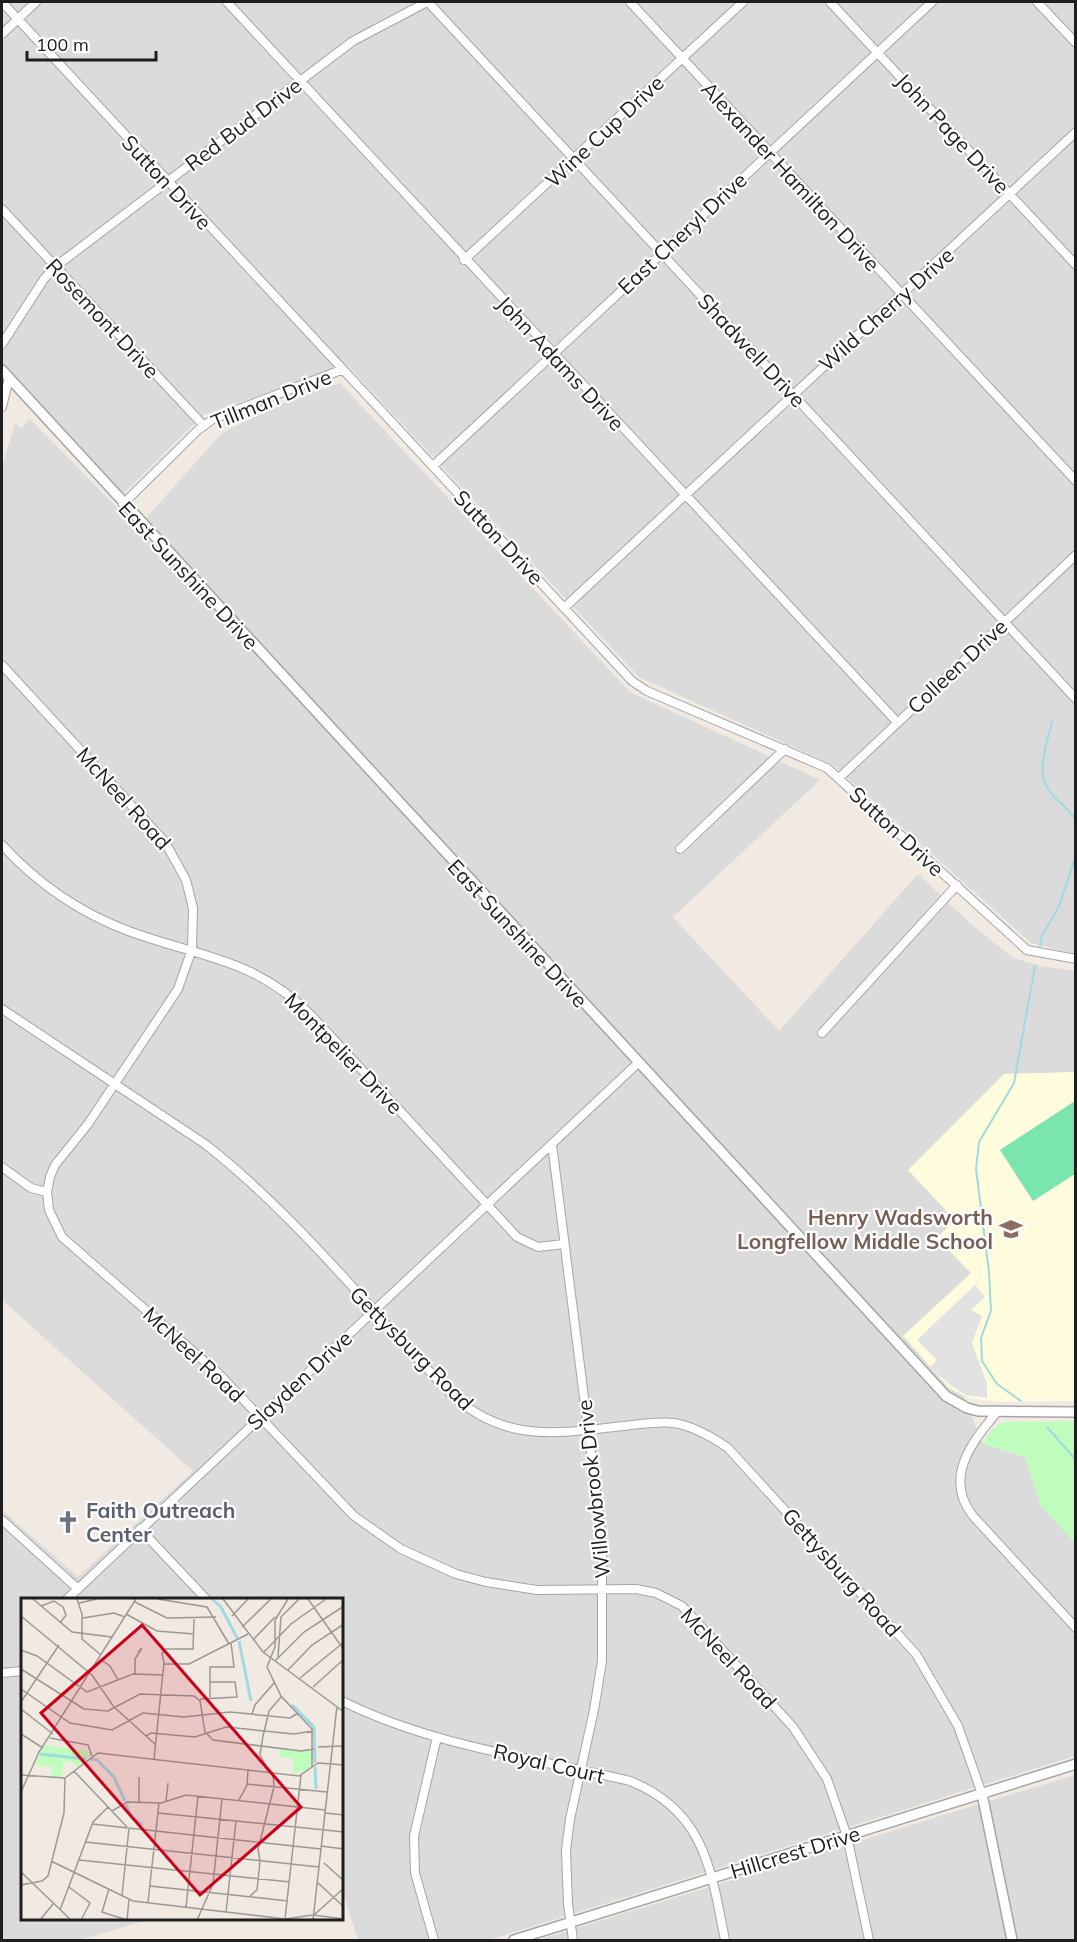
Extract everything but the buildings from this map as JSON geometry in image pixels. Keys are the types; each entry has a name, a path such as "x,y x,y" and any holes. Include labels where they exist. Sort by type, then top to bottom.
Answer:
{"street":[{"name":"Sutton Drive","path":"2,2 341,370 640,687 827,768 1027,950 1076,959"},
{"path":"2,34 36,2"},
{"name":"John Adams Drive","path":"227,2 464,260 897,722"},
{"name":"Red Bud Drive","path":"2,344 56,267 353,41 427,2"},
{"name":"Shadwell Drive","path":"427,2 1076,699"},
{"name":"Alexander Hamilton Drive","path":"630,2 1076,481"},
{"name":"Wine Cup Drive","path":"464,260 743,2"},
{"name":"John Page Drive","path":"830,2 1076,265"},
{"name":"East Cheryl Drive","path":"433,466 932,2"},
{"path":"1037,2 1076,43"},
{"name":"Wild Cherry Drive","path":"564,608 792,393 902,295 1076,132"},
{"name":"Rosemont Drive","path":"2,209 204,426"},
{"name":"East Sunshine Drive","path":"2,370 946,1396 967,1408 997,1412 1076,1412"},
{"name":"Tillman Drive","path":"123,504 204,426 225,414 341,370"},
{"path":"2,407 9,378"},
{"name":"Colleen Drive","path":"839,778 1076,555"},
{"name":"McNeel Road","path":"2,665 172,852 190,894 194,923 192,949 184,977 170,1003 88,1124 55,1165 47,1192 49,1210 54,1224 68,1242 208,1363 354,1516 401,1549 456,1574 501,1585 537,1590 636,1589 656,1593 674,1601 695,1618 801,1737 827,1779 848,1836 869,1941"},
{"path":"680,849 785,749"},
{"name":"Montpelier Drive","path":"2,845 36,879 82,911 124,930 192,949 254,971 300,1003 524,1242 538,1247 564,1244"},
{"path":"822,1033 957,885"},
{"name":"Gettysburg Road","path":"2,1009 205,1144 256,1186 452,1394 478,1415 496,1424 531,1433 674,1423 701,1431 740,1459 916,1654 934,1681 958,1726 982,1794"},
{"name":"Slayden Drive","path":"68,1598 638,1063"},
{"name":"Willowbrook Drive","path":"552,1144 600,1509 603,1589 602,1661 566,1850 573,1941"},
{"path":"2,1167 31,1188 47,1192"},
{"path":"997,1412 973,1442 962,1463 959,1481 962,1497 973,1516 1076,1628"},
{"path":"2,1520 77,1588"},
{"path":"140,1529 205,1598"},
{"path":"3,1673 21,1671"},
{"name":"Royal Court","path":"344,1702 382,1720 437,1737 630,1781 646,1788 668,1802 695,1833 712,1878 725,1941"},
{"path":"434,1941 415,1873 414,1836 437,1737"},
{"name":"Hillcrest Drive","path":"514,1941 1076,1764"},
{"path":"982,1794 1012,1941"}],"shaded area":[{"path":"2,2 1075,2 1075,954 1031,943 833,765 639,677 348,366 203,415 122,495 2,363"},
{"path":"340,383 630,692 820,780 673,917 779,1031 918,874 971,924 1013,958 1041,966 1075,971 1075,1072 1004,1074 956,1220 937,1238 971,1273 949,1387 963,1395 983,1444 1025,1457 1041,1506 1075,1543 1075,1756 489,1940 358,1940 344,1895 344,1598 21,1598 21,1921 145,1921 79,1940 2,1940 2,1510 78,1577 193,1471 2,1300 2,467 15,423 21,428 30,419 137,528 222,433 281,404"},
{"name":"Henry Wadsworth Longfellow Middle School","path":"1075,1072 1075,1401 1001,1402 968,1398 949,1388 903,1336 971,1273 937,1238 955,1220 908,1170 1004,1074"},
{"path":"975,1285 985,1297 971,1310 982,1316 972,1343 987,1384 987,1398 965,1395 949,1384 930,1367 937,1360 917,1340"},
{"path":"1075,1775 1075,1940 538,1940 924,1821"}],"green space":[{"path":"1075,1101 1075,1174 1033,1201 1000,1150"},
{"path":"1076,1421 1075,1543 1041,1506 1025,1457 983,1444 992,1429 1004,1422"}],"waterway":[{"path":"1052,722 1045,748 1043,776 1050,792 1076,820"},
{"path":"1040,946 1042,936 1059,906 1076,855"},
{"path":"1021,1401 997,1384 982,1361 981,1338 991,1311 989,1272 976,1169 979,1142 1014,1083 1035,966"},
{"path":"1047,1427 1076,1460"}],"place":[{"name":"Henry Wadsworth Longfellow Middle School","path":"1011,1229"},
{"name":"Faith Outreach Center","path":"68,1522"}]}
